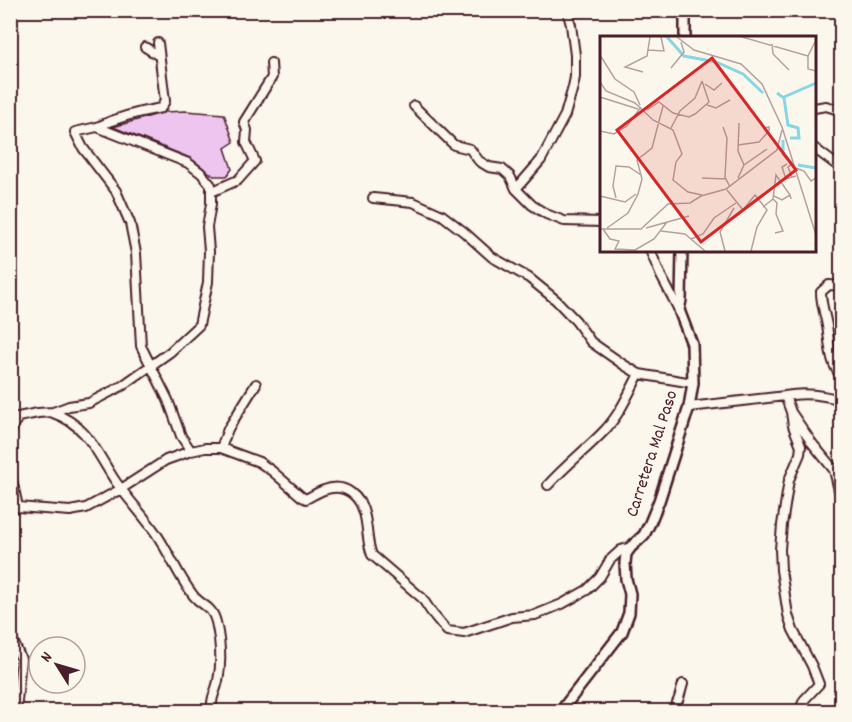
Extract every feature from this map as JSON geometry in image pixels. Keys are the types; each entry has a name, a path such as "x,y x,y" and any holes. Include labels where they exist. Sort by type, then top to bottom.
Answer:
{"street":[{"path":"516,189 541,160 565,115 573,87 575,55 567,10"},
{"path":"683,10 685,36"},
{"path":"158,43 164,105 161,108 117,117 97,127 75,132 82,148 116,191 130,223 136,254 141,346 168,400 181,436 191,451"},
{"path":"145,47 159,56"},
{"path":"211,192 238,180 255,161 246,142 247,130 244,122 272,77 271,63"},
{"path":"414,106 454,145 470,149 479,160 489,166 502,169 510,176 516,189 532,205 546,214 564,221 600,222"},
{"path":"816,108 826,106 842,111"},
{"path":"10,433 18,417 53,412 69,406 88,403 122,386 170,352 199,325 208,282 207,227 212,204 211,185 188,163 97,127"},
{"path":"816,150 842,169"},
{"path":"373,198 414,202 442,215 492,258 529,278 556,300 576,321 591,342 639,374 693,384"},
{"path":"651,252 680,310"},
{"name":"Carretera Mal Paso","path":"560,711 622,632 628,613 630,594 626,579 626,554 644,535 659,501 689,407 693,384 692,344 680,310 682,252"},
{"path":"842,286 829,285 821,292 832,358 837,372 842,377"},
{"path":"548,485 606,429 621,408 639,374"},
{"path":"221,448 228,429 256,384"},
{"path":"689,407 797,394 818,394 842,400"},
{"path":"785,396 801,446 789,480 782,525 781,570 788,615 793,630 813,666 819,684 804,700 799,711"},
{"path":"53,412 75,423 83,432 121,489 156,533 194,597 209,608 215,619 219,663 218,681 211,700 212,711"},
{"path":"791,412 834,470 842,503"},
{"path":"10,448 14,508 70,512 86,508 166,460 205,448 221,448 259,462 306,499 323,490 336,487 346,489 355,495 365,514 372,555 422,598 447,631 464,633 512,617 535,615 562,604 587,590 600,577 610,560 621,550 631,547"},
{"path":"10,634 21,659 16,711"},
{"path":"673,711 683,684"}],"building":[{"path":"165,112 224,114 234,142 225,148 232,169 227,176 214,176 190,158 113,127"}],"waterway":[{"path":"10,14 15,10"}]}
